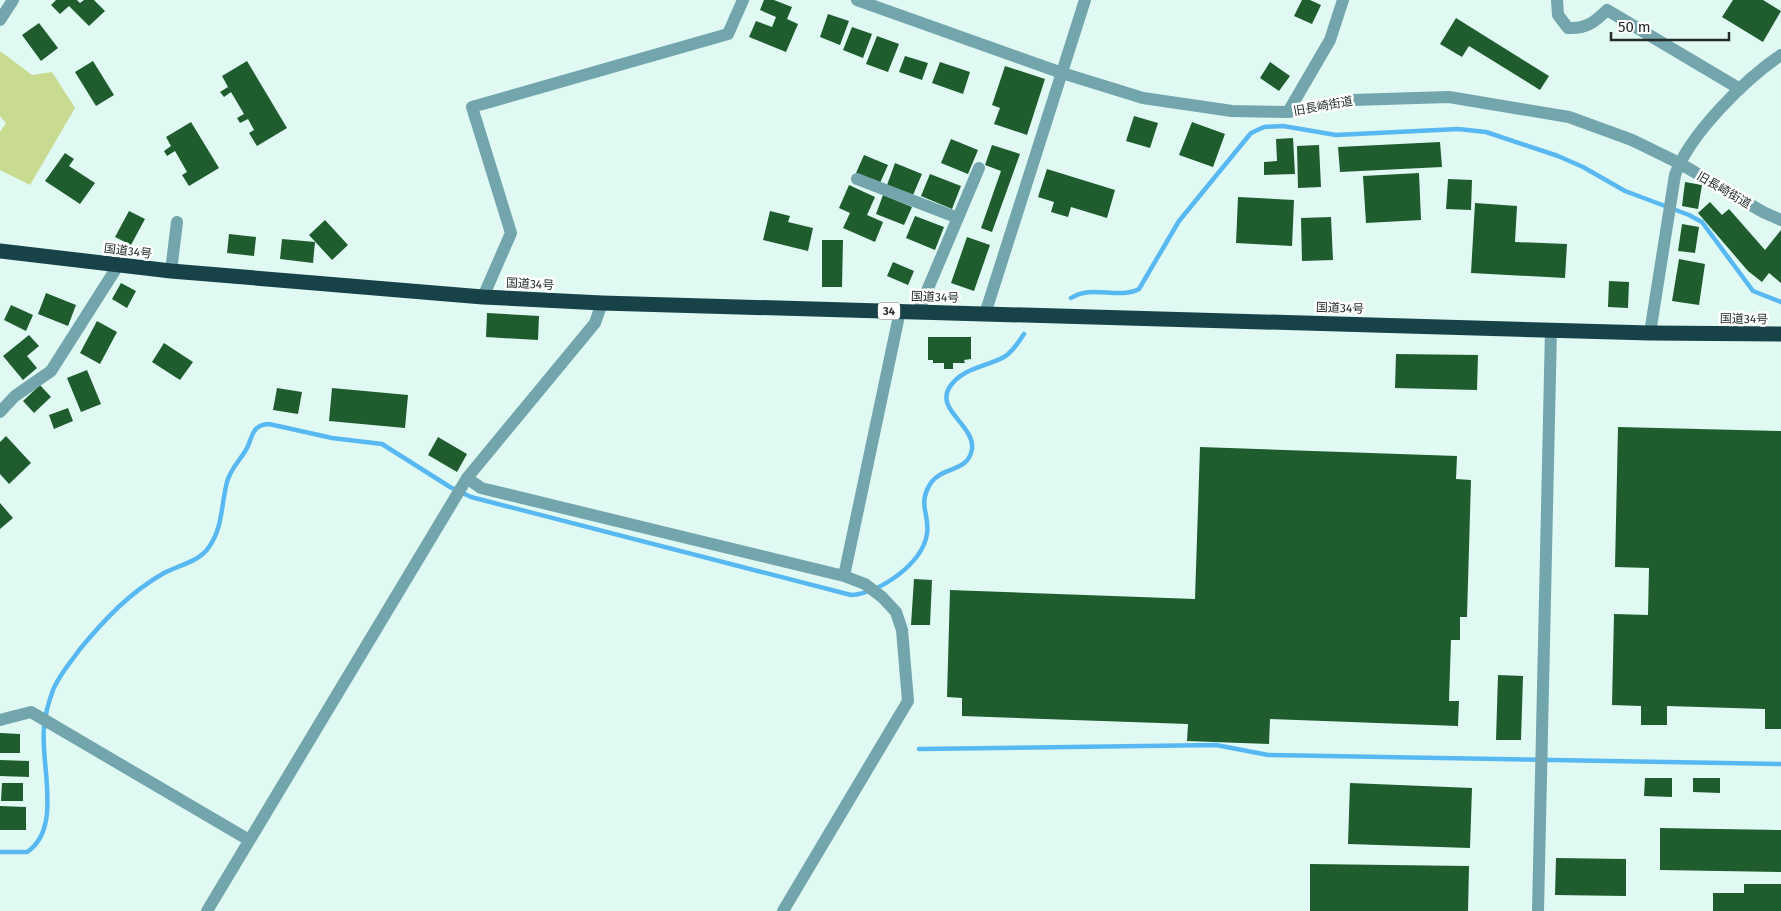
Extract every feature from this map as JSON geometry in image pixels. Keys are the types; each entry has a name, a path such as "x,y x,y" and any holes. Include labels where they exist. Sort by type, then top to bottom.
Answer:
{"highway":[{"name":"国道34号","path":"0,251 171,271 483,297 602,303 1650,333 1781,334"}],"street":[{"path":"0,20 13,0"},
{"path":"483,297 511,233 472,107 728,34 743,0"},
{"name":"旧長崎街道","path":"857,0 1062,73 1143,98 1232,111 1288,112 1352,100 1449,97 1569,117 1632,140 1679,163 1763,212 1781,220"},
{"path":"985,314 1085,0"},
{"path":"1288,112 1330,40 1343,0"},
{"path":"1557,0 1558,15 1568,28 1582,29 1595,22 1607,10 1740,89"},
{"path":"1650,333 1679,163 1708,123 1740,89 1781,55"},
{"path":"918,312 979,168"},
{"path":"857,179 958,218"},
{"path":"171,271 177,222"},
{"path":"0,412 15,396 51,371 119,264"},
{"path":"207,911 453,501 468,478 595,323 602,303"},
{"path":"844,576 900,311"},
{"path":"1538,911 1551,329"},
{"path":"468,478 481,488 844,576 865,584 882,597 896,612 902,630 908,702 783,911"},
{"path":"0,720 32,712 59,726 249,840"}],"green space":[{"path":"0,51 32,75 52,72 75,108 30,185 0,170 0,132 6,123 0,116"}],"building":[{"path":"56,0 77,0 80,3 84,0 94,0 105,11 89,26 69,6 60,14 51,5"},
{"path":"764,0 774,0 792,7 787,19 798,24 786,52 749,37 756,21 772,27 776,17 760,10"},
{"path":"1302,0 1310,0 1321,5 1312,24 1294,16"},
{"path":"1733,0 1763,0 1781,11 1763,42 1722,17"},
{"path":"828,14 849,21 840,45 820,37"},
{"path":"1456,18 1549,76 1540,90 1469,46 1462,57 1440,44"},
{"path":"39,23 58,48 41,61 22,35"},
{"path":"852,27 872,34 863,58 843,50"},
{"path":"877,36 899,44 888,72 866,64"},
{"path":"905,56 928,63 922,80 899,72"},
{"path":"93,61 114,95 96,106 75,72"},
{"path":"247,61 287,128 257,146 249,133 254,130 248,119 240,123 237,118 244,114 231,92 224,97 220,92 228,87 222,76"},
{"path":"940,62 970,72 963,94 932,83"},
{"path":"1270,62 1290,76 1279,91 1260,78"},
{"path":"1005,66 1045,79 1027,135 994,124 1000,108 992,105"},
{"path":"1134,116 1158,123 1150,148 1126,141"},
{"path":"191,122 219,168 189,186 182,175 187,172 175,151 167,156 164,151 171,146 166,137"},
{"path":"1192,122 1225,134 1213,167 1179,155"},
{"path":"1293,138 1295,174 1264,175 1264,162 1277,161 1276,139"},
{"path":"951,139 978,150 968,174 941,163"},
{"path":"1440,142 1442,167 1340,172 1338,147"},
{"path":"992,145 1020,154 992,232 981,228 1001,171 985,165"},
{"path":"1319,145 1321,187 1298,188 1297,146"},
{"path":"65,153 74,159 69,166 95,183 80,204 45,181"},
{"path":"864,155 888,165 880,183 856,173"},
{"path":"895,163 922,174 913,195 887,185"},
{"path":"1047,169 1115,190 1107,218 1071,207 1068,217 1051,212 1054,202 1038,197"},
{"path":"1419,173 1421,220 1366,223 1363,176"},
{"path":"930,174 961,186 952,209 921,196"},
{"path":"1448,179 1472,180 1471,210 1446,209"},
{"path":"1685,182 1702,185 1698,209 1682,206"},
{"path":"849,185 875,197 867,215 883,222 875,242 843,228 850,213 839,208"},
{"path":"883,195 912,207 904,225 876,214"},
{"path":"1238,197 1294,200 1292,246 1236,243"},
{"path":"1710,202 1722,215 1729,209 1765,250 1781,230 1781,283 1769,273 1762,282 1748,271 1698,213"},
{"path":"1475,203 1517,206 1515,242 1567,244 1565,278 1471,273"},
{"path":"129,211 145,219 131,245 115,237"},
{"path":"770,211 790,216 788,222 813,228 808,251 763,240"},
{"path":"915,216 944,227 935,250 906,238"},
{"path":"1331,217 1333,260 1302,261 1301,218"},
{"path":"325,220 348,245 332,260 309,235"},
{"path":"1682,224 1699,227 1695,253 1678,251"},
{"path":"229,234 256,237 254,256 227,253"},
{"path":"967,237 990,245 974,291 951,283"},
{"path":"282,239 315,242 313,263 280,259"},
{"path":"822,240 843,240 842,287 822,287"},
{"path":"1679,259 1705,264 1699,305 1672,301"},
{"path":"893,262 914,271 908,285 887,276"},
{"path":"1609,281 1629,282 1628,308 1608,307"},
{"path":"121,283 136,291 127,308 112,299"},
{"path":"46,293 76,305 68,326 38,314"},
{"path":"11,305 33,315 26,331 4,320"},
{"path":"487,313 539,316 538,340 486,337"},
{"path":"97,321 117,332 100,364 80,353"},
{"path":"29,335 39,346 27,356 37,368 23,380 3,356"},
{"path":"928,337 971,337 971,359 964,360 965,363 953,363 953,369 944,369 944,363 933,363 933,360 928,360"},
{"path":"164,343 193,362 180,380 152,362"},
{"path":"1396,354 1478,355 1477,390 1395,388"},
{"path":"87,370 101,404 81,412 67,378"},
{"path":"40,385 51,397 34,413 23,401"},
{"path":"277,388 302,392 298,414 273,410"},
{"path":"332,388 408,395 405,428 329,421"},
{"path":"68,408 73,421 54,429 49,415"},
{"path":"1618,427 1781,431 1781,729 1765,729 1765,709 1667,706 1667,725 1641,725 1641,706 1612,705 1614,614 1648,615 1649,568 1615,567"},
{"path":"6,436 31,463 9,484 0,474 0,442"},
{"path":"438,437 467,454 457,472 428,455"},
{"path":"1200,447 1457,456 1456,479 1471,480 1467,617 1460,617 1460,640 1451,640 1449,701 1459,701 1458,726 1270,719 1269,744 1187,741 1188,724 962,716 962,698 947,697 950,590 1195,599"},
{"path":"0,503 13,518 0,529"},
{"path":"914,579 932,580 930,625 911,625"},
{"path":"1498,675 1523,676 1521,740 1496,740"},
{"path":"0,733 20,734 20,753 0,753"},
{"path":"0,760 29,761 29,777 0,776"},
{"path":"1645,778 1672,778 1672,797 1644,796"},
{"path":"1693,778 1720,778 1720,793 1693,792"},
{"path":"2,783 23,783 23,801 1,801"},
{"path":"1350,783 1472,788 1470,848 1348,844"},
{"path":"0,806 26,807 26,830 0,830"},
{"path":"1660,828 1781,830 1781,872 1660,870"},
{"path":"1556,858 1626,859 1626,896 1555,895"},
{"path":"1310,864 1469,866 1468,911 1310,911"},
{"path":"1744,884 1781,884 1781,911 1713,911 1713,893 1744,893"}],"waterway":[{"path":"1071,298 1088,292 1122,293 1139,289 1179,221 1251,133 1264,127 1283,126 1336,135 1458,129 1486,132 1558,156 1583,167 1625,191 1689,215 1702,222 1753,291 1781,302"},
{"path":"0,852 27,852 38,841 44,828 47,812 44,727 50,699 58,679 89,638 129,598 164,573 200,556 209,547 217,532 229,477 246,451 254,431 260,426 269,424 332,438 382,444 450,487 471,497 851,595 874,589 886,583 898,575 917,556 927,534 924,499 929,486 934,479 965,462 972,449 968,433 951,411 948,404 946,396 949,388 954,381 967,372 1007,355 1024,334"},
{"path":"919,749 1216,745 1268,755 1781,764"}]}
